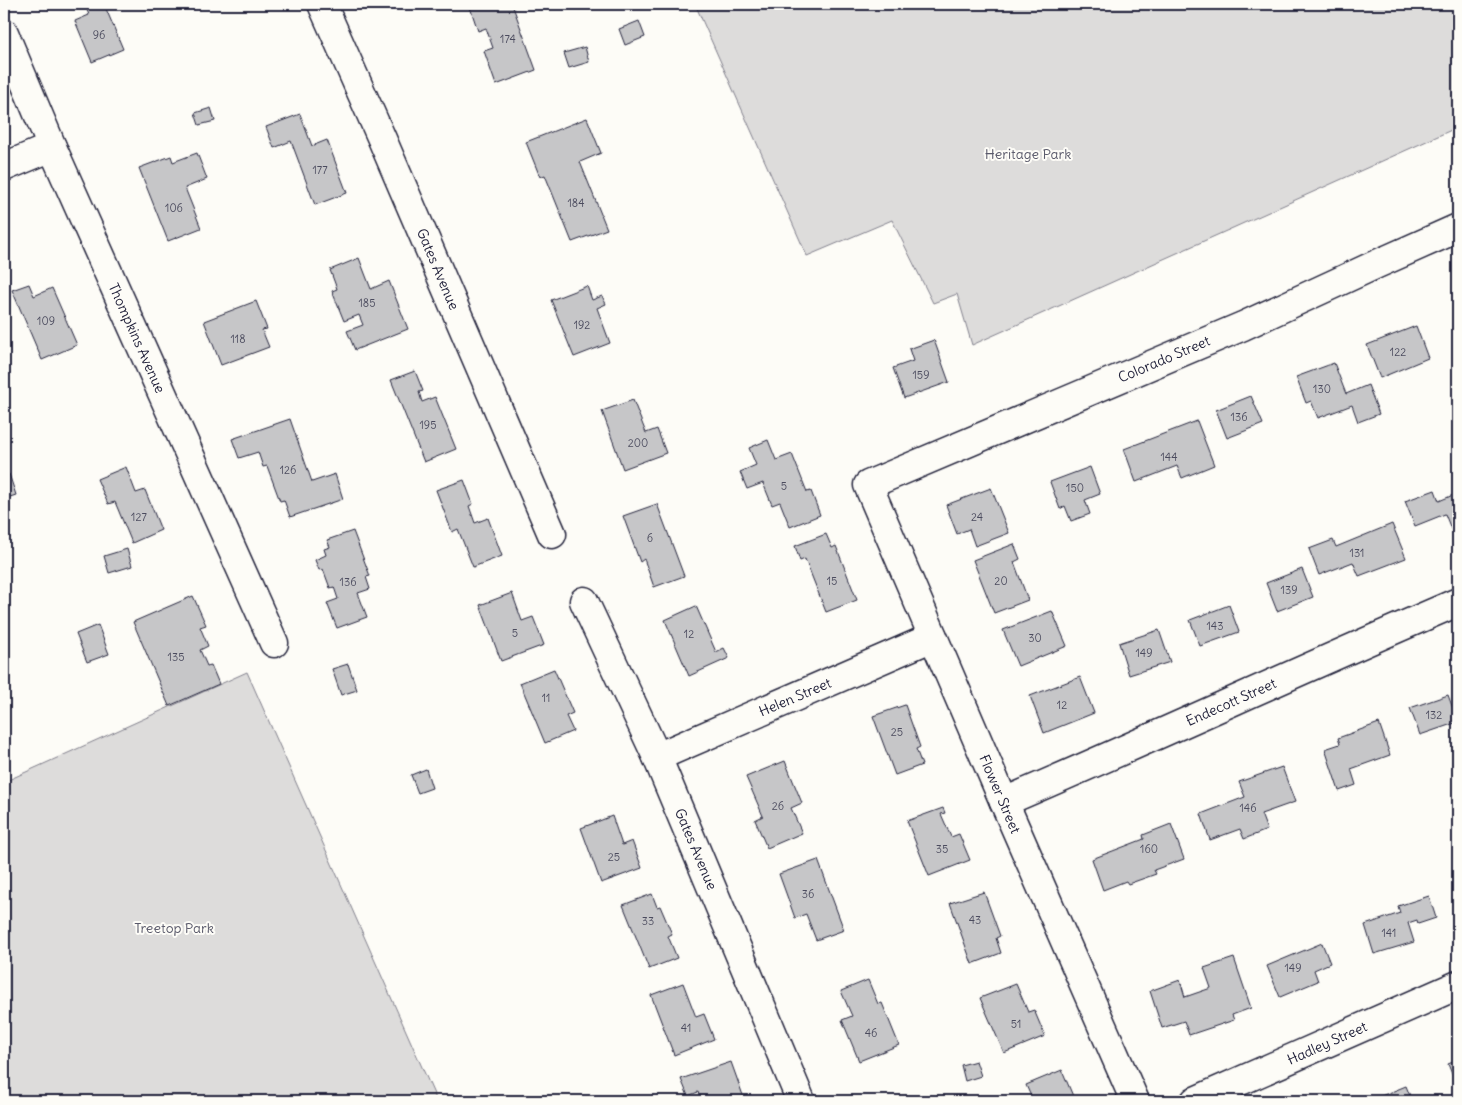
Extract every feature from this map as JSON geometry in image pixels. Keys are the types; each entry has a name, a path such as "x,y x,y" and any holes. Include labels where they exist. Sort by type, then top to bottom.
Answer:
{"street":[{"name":"Gates Avenue","path":"322,4 552,534"},
{"name":"Thompkins Avenue","path":"4,33 52,147 274,643"},
{"path":"4,167 52,147"},
{"name":"Colorado Street","path":"868,485 1242,326 1458,228"},
{"name":"Flower Street","path":"868,485 1004,802 1136,1101"},
{"name":"Gates Avenue","path":"584,601 658,757 801,1101"},
{"name":"Endecott Street","path":"1004,802 1458,602"},
{"name":"Helen Street","path":"658,757 933,637"},
{"name":"Hadley Street","path":"1195,1101 1458,985"}],"green space":[{"name":"Heritage Park","path":"695,4 1458,4 1458,127 972,345 957,294 933,303 892,220 807,256"},
{"name":"Treetop Park","path":"247,672 437,1101 4,1101 4,782"}],"building":[{"path":"73,4 104,4 123,49 92,62 75,21 89,15 85,5 75,9"},
{"path":"473,4 512,4 536,70 496,85 484,51 493,48 486,28 478,31 470,7"},
{"path":"639,21 645,37 625,45 619,29"},
{"path":"585,47 589,62 569,68 564,53"},
{"path":"211,108 215,121 199,125 195,113"},
{"path":"300,114 312,146 327,140 347,193 315,205 291,141 274,148 266,127"},
{"path":"587,118 601,153 580,162 607,229 572,242 545,175 540,177 526,142"},
{"path":"197,153 207,179 185,188 201,228 168,241 139,168 171,156 173,162"},
{"path":"359,258 371,289 389,281 408,329 355,350 347,331 363,325 359,315 344,321 332,291 337,289 330,270"},
{"path":"29,284 34,296 52,288 77,345 42,360 12,290"},
{"path":"587,286 592,300 602,296 606,304 597,308 610,343 574,357 551,300"},
{"path":"256,301 267,329 262,330 269,347 221,365 204,321"},
{"path":"1416,326 1428,358 1380,378 1367,345"},
{"path":"934,340 949,382 904,398 893,368 913,361 909,349"},
{"path":"1334,363 1346,394 1368,385 1379,414 1358,422 1352,405 1318,418 1311,401 1306,403 1296,377"},
{"path":"415,371 423,391 419,392 422,402 435,397 456,449 424,462 391,380"},
{"path":"1251,396 1263,424 1227,438 1216,410"},
{"path":"633,400 646,433 657,429 666,453 623,469 602,411"},
{"path":"290,419 312,482 335,474 343,499 290,517 284,500 280,501 267,466 263,467 258,452 239,458 232,439"},
{"path":"1197,421 1214,465 1182,478 1177,466 1136,482 1124,449"},
{"path":"768,440 776,460 792,454 807,492 811,491 820,515 790,527 780,502 772,505 763,483 747,489 740,472 756,465 749,448"},
{"path":"126,467 136,493 145,490 161,530 132,543 115,502 108,504 97,479"},
{"path":"1090,467 1100,494 1085,500 1090,514 1071,521 1065,506 1060,509 1050,482"},
{"path":"9,474 16,495 4,499 4,476"},
{"path":"464,480 473,504 469,506 475,523 488,518 502,556 473,567 458,529 452,532 436,490"},
{"path":"991,488 1009,533 975,546 969,529 957,534 946,505"},
{"path":"1435,490 1439,501 1458,493 1458,532 1453,534 1445,514 1415,526 1405,501"},
{"path":"657,504 684,576 654,587 644,559 640,562 623,516"},
{"path":"1392,524 1406,558 1359,576 1353,562 1319,575 1309,549 1333,540 1336,547"},
{"path":"353,531 370,576 366,577 370,589 358,593 367,617 337,628 327,603 338,599 334,587 330,588 323,569 319,570 315,560 326,555 324,549 330,547 327,540"},
{"path":"826,534 832,548 836,546 857,600 826,612 805,559 800,561 795,546"},
{"path":"1014,544 1020,559 1014,562 1028,600 994,613 973,560"},
{"path":"127,549 132,566 109,573 104,556"},
{"path":"1302,569 1313,597 1277,611 1266,583"},
{"path":"512,593 522,621 533,617 544,645 501,661 480,605"},
{"path":"193,596 206,625 200,627 208,646 200,650 207,666 211,665 219,684 169,706 133,622"},
{"path":"1229,605 1239,632 1200,646 1190,620"},
{"path":"696,606 716,652 724,648 729,658 689,676 665,620"},
{"path":"1052,611 1067,646 1018,666 1003,630"},
{"path":"98,625 109,654 87,662 76,634"},
{"path":"1159,630 1170,662 1129,675 1119,643"},
{"path":"348,664 357,690 341,695 332,669"},
{"path":"554,669 573,713 566,716 573,731 545,743 520,683"},
{"path":"1080,677 1094,713 1044,733 1030,696"},
{"path":"1448,695 1458,722 1420,735 1410,708"},
{"path":"905,705 920,747 916,749 922,765 895,775 873,716"},
{"path":"1379,723 1390,755 1351,769 1356,785 1339,791 1325,749 1340,744 1338,738"},
{"path":"785,761 802,803 791,808 802,833 767,848 755,820 763,816 746,777"},
{"path":"1282,767 1295,802 1261,814 1267,830 1244,839 1240,829 1210,840 1201,814 1245,797 1239,782"},
{"path":"426,769 432,788 418,793 411,775"},
{"path":"943,808 945,813 941,814 951,837 959,834 970,860 929,876 907,821"},
{"path":"612,816 622,845 632,841 642,868 601,883 581,828"},
{"path":"1171,824 1184,859 1154,870 1156,874 1128,884 1126,881 1103,890 1092,859 1144,839 1143,835"},
{"path":"818,860 844,930 816,940 806,914 795,918 779,874"},
{"path":"984,892 1000,936 996,938 1001,953 972,964 950,903"},
{"path":"652,894 657,907 660,906 672,934 668,936 677,958 649,969 623,905"},
{"path":"1429,896 1436,918 1418,924 1417,920 1408,923 1414,942 1374,954 1365,925 1400,913 1398,906"},
{"path":"1322,943 1330,963 1314,970 1318,981 1280,997 1267,966"},
{"path":"1234,958 1251,1008 1232,1015 1234,1020 1189,1035 1184,1021 1162,1028 1150,991 1180,980 1185,997 1211,988 1204,968"},
{"path":"868,980 878,1004 882,1003 899,1045 859,1061 842,1020 852,1016 841,991"},
{"path":"683,983 696,1017 704,1014 714,1039 674,1055 651,995"},
{"path":"1016,984 1028,1012 1034,1010 1045,1036 1004,1053 980,998"},
{"path":"1458,1060 1458,1089 1448,1064"},
{"path":"976,1061 981,1076 965,1081 961,1065"},
{"path":"731,1062 745,1101 701,1101 698,1092 688,1096 681,1079"},
{"path":"1062,1070 1075,1101 1033,1101 1026,1085"},
{"path":"1406,1086 1412,1101 1369,1101"}]}
